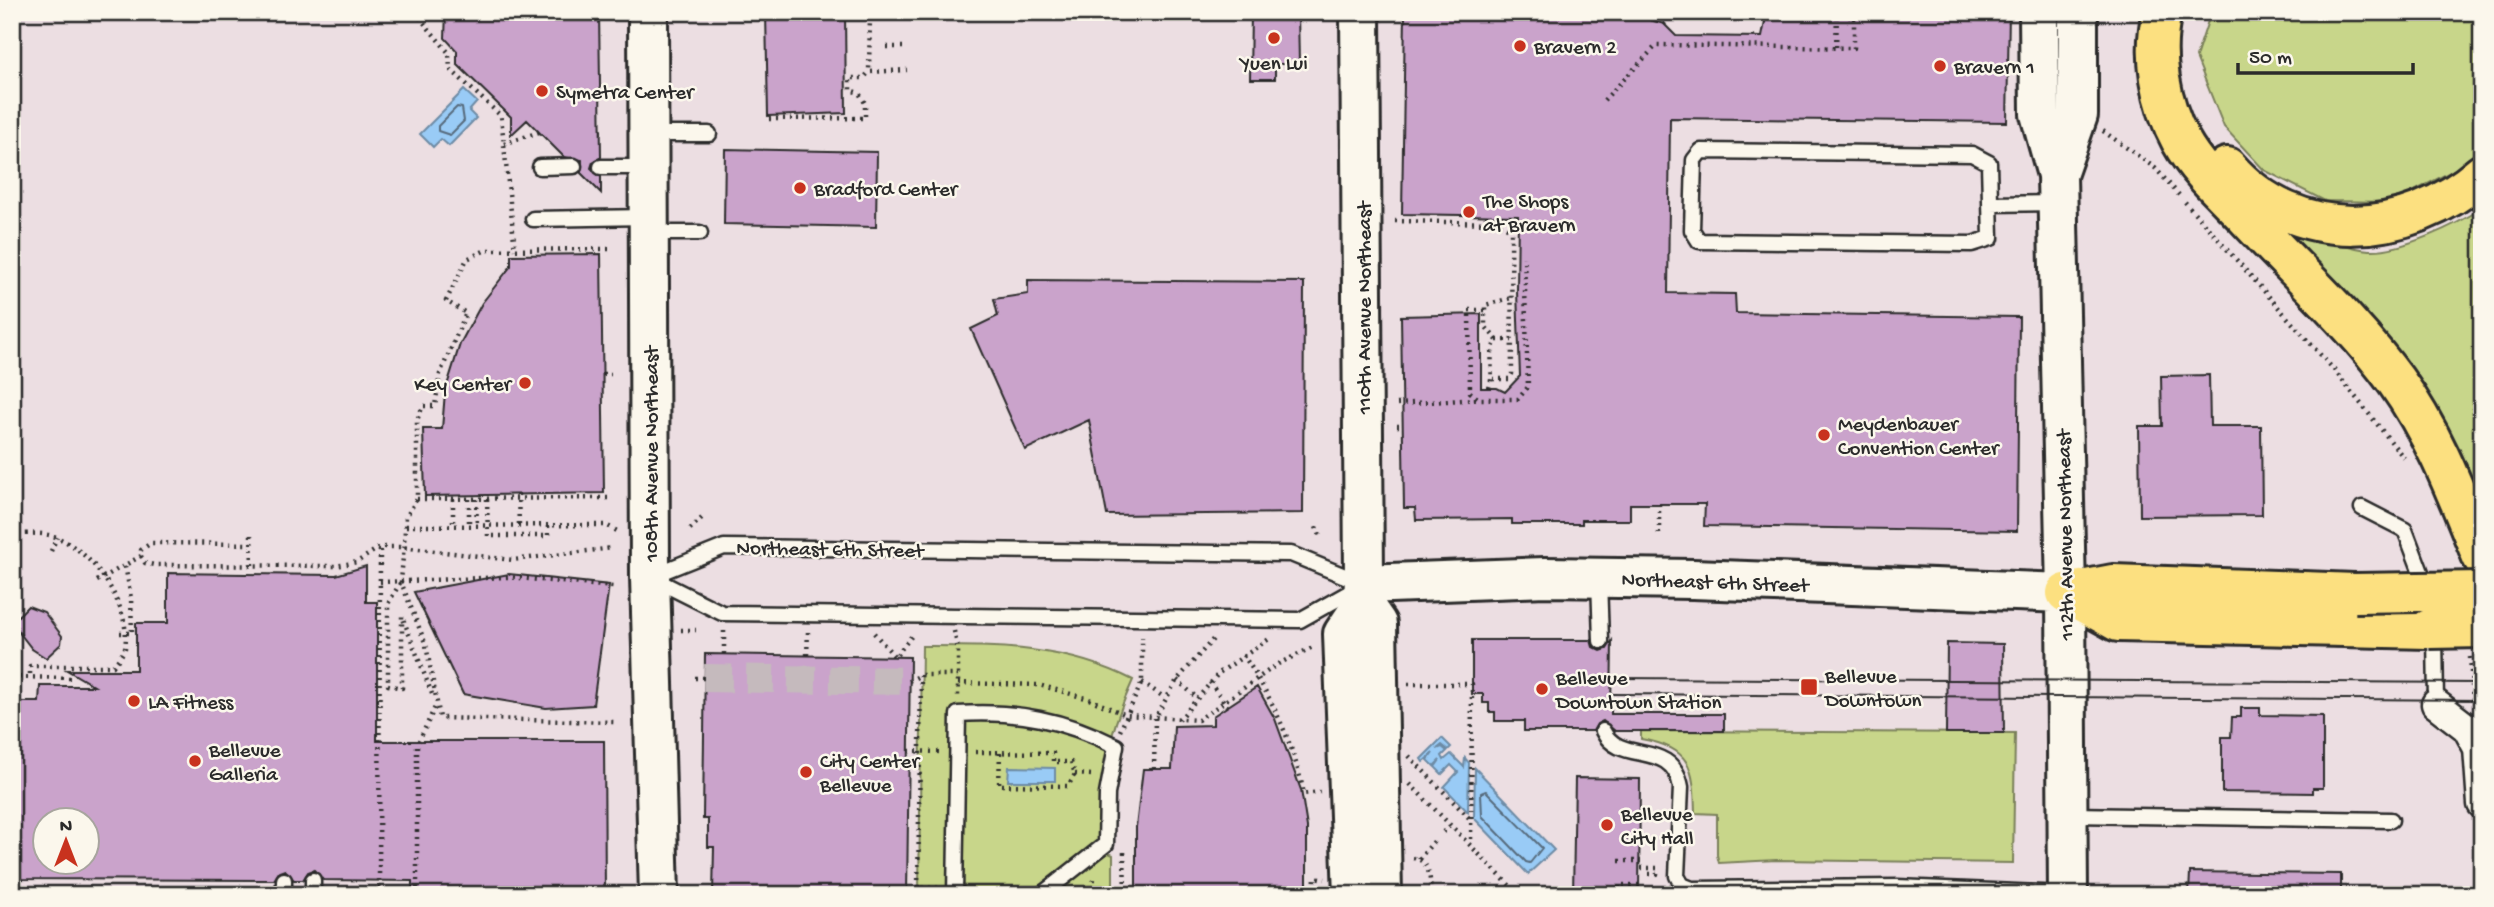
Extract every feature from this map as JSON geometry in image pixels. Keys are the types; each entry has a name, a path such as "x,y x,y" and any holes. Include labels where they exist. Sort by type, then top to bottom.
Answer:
{"highway":[{"path":"2162,12 2158,41 2162,89 2182,141 2216,186 2355,333 2395,380 2444,462 2482,557"},
{"path":"2187,12 2183,70 2194,113 2204,136 2234,175 2279,207 2308,218 2342,225 2388,223 2443,204 2482,174"},
{"path":"2066,593 2113,584 2354,611 2475,640"},
{"path":"2354,611 2482,591"}],"main road":[{"name":"108th Avenue Northeast","path":"648,12 650,577 659,895"},
{"name":"110th Avenue Northeast","path":"1360,12 1363,591 1377,624 1382,895"},
{"name":"112th Avenue Northeast","path":"2039,12 2040,114 2057,189 2066,593 2068,895"},
{"name":"112th Avenue Northeast","path":"2057,189 2078,115 2078,12"},
{"name":"Northeast 6th Street","path":"1363,591 1599,578 2066,593"},
{"path":"1353,895 1343,634 1363,591"}],"street":[{"path":"2436,704 2467,728 2478,748 2482,804"}],"lane":[{"path":"601,167 709,134"},
{"path":"1701,151 1972,154 1989,163 1990,204 1991,238 1972,244 1699,241 1692,230 1694,160 1701,151"},
{"path":"540,167 574,166"},
{"path":"1990,204 2057,189"},
{"path":"533,219 648,225 700,233"},
{"path":"2362,508 2405,530 2435,612 2436,704"},
{"name":"Northeast 6th Street","path":"650,577 724,547 1292,554 1363,591"},
{"name":"Northeast 6th Street","path":"650,577 722,613 1300,620 1363,591"},
{"path":"1599,578 1601,640"},
{"path":"955,891 958,714 981,712 1051,720 1116,746 1107,794 1106,844 1041,895"},
{"path":"1603,731 1615,746 1668,761 1679,774 1681,786 1677,876 1682,885 1692,889 2068,895"},
{"path":"2067,815 2391,820"}],"path":[{"path":"415,12 449,53 450,69 501,117 515,250"},
{"path":"769,119 865,118 865,103 859,93 850,90 850,78 864,78 869,72 870,14 867,12"},
{"path":"1604,100 1657,45 1854,48 1855,15 1821,12"},
{"path":"1836,47 1838,15"},
{"path":"1664,24 1669,19"},
{"path":"887,47 908,47"},
{"path":"869,72 907,70"},
{"path":"504,144 539,132"},
{"path":"2108,134 2155,168 2334,370 2406,460"},
{"path":"1395,221 1498,223 1511,230"},
{"path":"1493,379 1509,379 1512,374 1511,230 1518,224"},
{"path":"417,895 417,745 436,705 426,645 401,582 401,547 406,517 417,499 417,420 423,406 435,406 440,374 466,313 446,301 467,259 486,250 609,249"},
{"path":"1397,404 1518,399 1528,387 1524,257"},
{"path":"1511,298 1485,305 1485,326 1497,340 1512,340"},
{"path":"1479,399 1470,392 1469,310 1485,310"},
{"path":"1489,388 1493,379 1493,345 1497,340"},
{"path":"603,374 611,374"},
{"path":"1397,426 1404,426"},
{"path":"417,499 518,496 613,498"},
{"path":"518,496 519,526"},
{"path":"453,499 453,526"},
{"path":"469,499 469,526"},
{"path":"476,499 477,526"},
{"path":"487,499 488,536 548,536 548,525"},
{"path":"1658,534 1659,504"},
{"path":"690,529 704,516"},
{"path":"406,526 606,525 619,532"},
{"path":"1316,527 1321,538"},
{"path":"12,534 57,537 79,552 104,577 120,605 125,650 113,666 30,666 30,677"},
{"path":"251,535 252,565"},
{"path":"51,551 57,537"},
{"path":"251,544 151,543 141,550 141,556 145,563 154,565 348,565 380,547 513,560 613,548"},
{"path":"379,895 380,547"},
{"path":"97,581 141,556"},
{"path":"122,633 132,633 131,598 125,565"},
{"path":"380,582 508,577 613,587"},
{"path":"401,582 388,604 388,685 402,688 402,616 440,718 614,722"},
{"path":"681,630 696,630"},
{"path":"724,630 724,654"},
{"path":"807,655 808,631"},
{"path":"874,632 895,657 914,633"},
{"path":"954,634 958,649 958,683 1019,683 1063,690 1126,715 1178,721 1198,720 1226,704 1260,675 1315,646"},
{"path":"1126,715 1142,682 1142,637"},
{"path":"1154,769 1154,718 1178,680 1214,638"},
{"path":"1178,721 1210,682 1243,655 1269,639"},
{"path":"2467,728 2475,715 2475,640"},
{"path":"1243,655 1260,675 1262,689 1289,741 1304,794 1313,792"},
{"path":"909,681 921,674 958,675"},
{"path":"921,674 918,888 955,891"},
{"path":"12,677 72,678"},
{"path":"695,678 704,678"},
{"path":"1178,680 1196,697"},
{"path":"1142,682 1165,698"},
{"path":"1210,682 1226,704"},
{"path":"1407,684 1472,684 1471,844"},
{"path":"909,751 920,752 1000,752 1053,753 1053,762 1071,762 1075,774 1068,786 999,785 1000,752"},
{"path":"1409,756 1471,821"},
{"path":"1410,784 1519,895"},
{"path":"1443,832 1451,825"},
{"path":"1620,839 1641,839"},
{"path":"1419,859 1435,840"},
{"path":"1106,844 1125,845 1125,895"},
{"path":"1413,858 1419,859 1429,871 1431,895"},
{"path":"1619,861 1641,862"},
{"path":"1641,868 1657,869 1657,874 1644,874"},
{"path":"1314,895 1315,880"},
{"path":"1619,895 1619,885 1641,885"},
{"path":"1546,895 1562,895"}],"green space":[{"path":"2211,12 2482,12 2482,145 2471,161 2394,202 2325,201 2264,170 2224,127 2196,57"},
{"path":"2482,208 2482,522 2438,410 2385,336 2291,243 2301,228 2352,247 2369,250 2396,247 2428,236"},
{"path":"922,646 977,646 1056,654 1107,668 1133,680 1110,742 1100,802 1098,848 1113,855 1113,895 919,895"},
{"path":"1641,731 2015,733 2013,863 1776,860 1719,863 1717,814 1695,813 1693,783 1686,762 1670,748 1641,739"}],"water":[{"path":"464,90 477,102 469,111 476,118 449,146 441,139 433,147 420,134"},
{"path":"1442,738 1451,747 1448,750 1442,745 1437,749 1442,747 1447,751 1442,756 1444,760 1451,754 1464,767 1465,758 1469,763 1468,812 1444,787 1458,772 1451,765 1442,774 1435,767 1440,760 1434,766 1428,760 1433,753 1423,762 1421,759"},
{"path":"1009,767 1055,768 1055,781 1008,781"},
{"path":"1475,768 1554,850 1528,874 1474,818"}],"building":[{"name":"Symetra Center","path":"446,12 599,12 601,157 593,162 591,168 601,177 601,193 581,173 582,160 564,157 527,120 511,135 511,117 457,64 457,51 445,38"},
{"path":"766,12 845,12 846,113 768,116"},
{"name":"Yuen Lui","path":"1251,12 1298,12 1299,64 1275,64 1275,79 1250,79"},
{"path":"1405,12 1650,12 1650,20 1664,24 1676,36 1762,37 1767,12 2009,12 2007,122 1670,118 1668,293 1735,294 1736,313 2019,317 2017,531 1704,526 1705,504 1630,504 1630,520 1582,520 1582,524 1512,524 1512,519 1416,520 1415,508 1404,508 1401,316 1481,314 1481,388 1497,388 1505,392 1520,376 1518,216 1402,214"},
{"name":"Bradford Center","path":"725,149 877,152 876,227 724,224"},
{"name":"Key Center","path":"601,254 604,493 425,496 423,429 442,429 445,392 460,344 482,303 511,266 511,255"},
{"path":"1028,280 1304,282 1303,513 1107,515 1089,420 1025,450 971,329 998,316 994,299 1028,294"},
{"path":"2209,375 2210,426 2261,426 2262,515 2140,516 2139,426 2162,426 2161,376"},
{"name":"Bellevue Galleria","path":"366,566 366,602 377,602 377,741 604,741 605,895 412,895 412,881 323,880 314,870 308,872 303,880 294,880 285,870 279,872 274,880 12,879 12,702 39,702 40,686 94,686 67,670 136,670 136,623 168,623 168,573 336,575"},
{"path":"509,574 609,585 593,705 546,708 463,694 414,592"},
{"path":"28,606 44,612 62,636 61,644 46,658 32,649 15,627 14,620"},
{"name":"Bellevue Downtown Station","path":"1472,640 1591,640 1593,647 1601,651 1607,649 1612,641 1611,714 1724,714 1724,731 1615,731 1603,721 1597,724 1593,731 1524,731 1524,721 1495,721 1495,712 1489,712 1489,703 1483,703 1483,694 1472,694"},
{"path":"1947,643 2003,644 2004,733 1946,733"},
{"name":"City Center Bellevue","path":"705,654 910,657 907,895 713,895 714,847 708,847 708,819 703,819"},
{"path":"1257,687 1275,719 1301,790 1307,827 1307,895 1136,895 1136,827 1143,769 1172,769 1174,726 1213,725 1213,716"},
{"path":"2241,708 2260,708 2260,715 2323,716 2323,788 2313,788 2313,793 2222,792 2222,737 2231,737 2232,717 2241,717"},
{"name":"Bellevue City Hall","path":"1575,778 1640,779 1639,895 1573,895"},
{"path":"2190,872 2341,874 2341,895 2189,895"}],"tunnel":[{"path":"704,678 909,681"}],"tram line":[{"path":"1612,678 2482,683"},
{"path":"1612,694 2482,700"}],"place":[{"name":"Yuen Lui","path":"1274,38"},
{"name":"Bravern 2","path":"1520,46"},
{"name":"Bravern 1","path":"1940,66"},
{"name":"Symetra Center","path":"542,91"},
{"name":"Bradford Center","path":"800,188"},
{"name":"The Shops at Bravern","path":"1469,212"},
{"name":"Key Center","path":"525,383"},
{"name":"Meydenbauer Convention Center","path":"1824,435"},
{"name":"Bellevue Downtown","path":"1809,687"},
{"name":"Bellevue Downtown Station","path":"1542,689"},
{"name":"LA Fitness","path":"134,701"},
{"name":"Bellevue Galleria","path":"195,761"},
{"name":"City Center Bellevue","path":"806,772"},
{"name":"Bellevue City Hall","path":"1607,825"}]}
